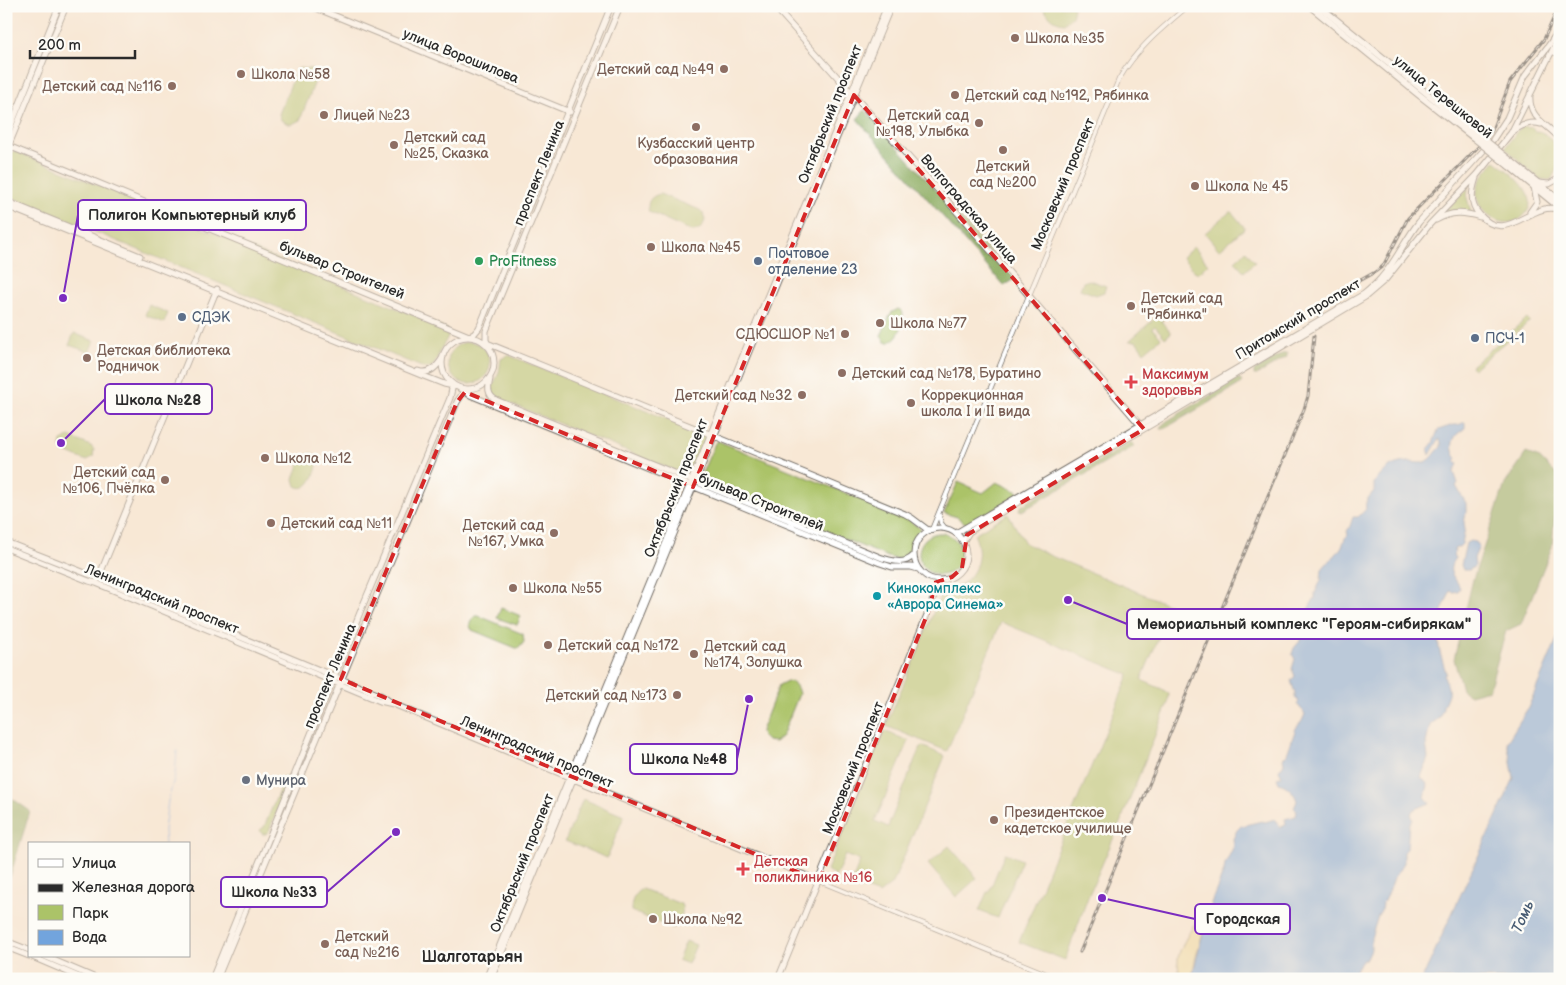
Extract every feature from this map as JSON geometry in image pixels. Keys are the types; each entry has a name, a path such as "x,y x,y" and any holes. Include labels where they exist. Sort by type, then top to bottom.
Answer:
{"main road":[{"path":"6,138 59,6"},
{"path":"6,152 66,6"},
{"name":"улица Ворошилова","path":"311,6 575,114"},
{"name":"проспект Ленина","path":"470,337 479,328 611,6"},
{"name":"проспект Ленина","path":"486,344 486,331 620,6"},
{"name":"Волгоградская улица","path":"774,6 1030,295 1142,427"},
{"name":"Октябрьский проспект","path":"491,979 887,6"},
{"name":"Октябрьский проспект","path":"852,93 891,6"},
{"name":"улица Терешковой","path":"1310,6 1511,164 1560,209"},
{"name":"улица Терешковой","path":"1319,6 1474,135"},
{"name":"Притомский проспект","path":"963,542 969,532 980,524 1364,294 1382,278 1418,222 1492,141 1507,118 1525,76 1560,28"},
{"name":"Притомский проспект","path":"956,533 1365,297 1386,279 1430,224 1478,175 1511,133 1560,35"},
{"path":"1525,76 1533,77 1534,84"},
{"path":"1531,91 1531,108 1534,114 1560,139"},
{"path":"1511,133 1519,126 1528,123 1544,125"},
{"name":"бульвар Строителей","path":"8,145 470,337"},
{"path":"1478,175 1473,186 1472,200 1473,207 1481,217"},
{"path":"1522,219 1533,209 1537,202 1536,185 1549,184 1560,178"},
{"path":"1560,183 1560,190"},
{"name":"улица Терешковой","path":"1536,185 1560,201"},
{"name":"бульвар Строителей","path":"6,201 217,290 692,484 890,560 905,562 913,556"},
{"name":"бульвар Строителей","path":"6,206 422,372 432,370 443,357"},
{"path":"1430,224 1441,217 1458,212 1481,217 1494,224 1503,226 1510,225 1540,209 1560,209"},
{"path":"1409,235 1409,242 1415,242"},
{"path":"97,580 217,290"},
{"path":"471,389 456,387 448,380 443,370 443,357 450,345 457,339 470,337 713,434 905,514 930,529"},
{"path":"465,392 480,387 490,379 494,372 494,355 486,344"},
{"name":"бульвар Строителей","path":"490,379 488,386 489,394 496,400 880,563 898,568 911,567 918,569"},
{"name":"проспект Ленина","path":"212,979 334,678 452,392 456,387"},
{"name":"проспект Ленина","path":"217,979 457,402 465,392"},
{"path":"930,578 943,580 952,577 962,568 966,554 963,542 956,533 945,528 930,529 923,533 916,541 913,556 918,569 930,578 935,592"},
{"name":"Ленинградский проспект","path":"6,542 334,678 380,701 393,704 819,881"},
{"name":"Ленинградский проспект","path":"6,548 89,581 97,580"},
{"name":"Московский проспект","path":"778,979 928,613 938,584 943,580"},
{"name":"Октябрьский проспект","path":"486,979 571,779"},
{"path":"6,941 28,950"},
{"path":"6,947 28,956"},
{"path":"34,958 84,979"},
{"path":"49,958 98,979"}],"street":[{"name":"Московский проспект","path":"930,529 939,515 1119,79 1128,63 1144,44 1188,6"},
{"path":"1552,52 1560,55"},
{"path":"939,515 941,523 945,528"},
{"name":"Ленинградский проспект","path":"819,881 1059,979"}],"highlighted area":[{"path":"854,95 1144,429 967,535 962,568 952,577 934,583 931,605 819,881 341,679 457,402 465,392 693,487"}],"green space":[{"path":"1041,6 1073,6 1074,8 1072,17 1064,23 1053,19"},
{"path":"299,68 312,69 316,79 300,120 288,124 281,120 279,114 296,71"},
{"path":"865,110 1015,279 1004,286 857,119"},
{"path":"1526,126 1528,128 1532,127 1546,135 1556,148 1558,165 1551,180 1539,179 1505,148 1518,130"},
{"path":"15,151 447,329 449,334 433,366 431,368 424,368 6,195 6,159 9,153"},
{"path":"1495,161 1519,181 1529,197 1528,210 1519,220 1499,221 1490,217 1478,201 1477,190 1481,179"},
{"path":"1468,188 1467,198 1471,212 1454,211 1441,215"},
{"path":"660,194 700,210 705,220 702,227 692,231 649,212 650,200"},
{"path":"1231,211 1245,228 1219,250 1205,233"},
{"path":"1194,247 1208,264 1197,274 1182,257"},
{"path":"1246,251 1255,262 1244,272 1235,261"},
{"path":"1089,280 1106,286 1104,292 1096,295 1080,289 1083,282"},
{"path":"149,305 168,313 164,323 145,315"},
{"path":"898,309 902,311 903,315 902,326 893,340 885,342 881,336 891,313"},
{"path":"1163,311 1167,316 1161,321 1171,333 1165,338 1155,326 1152,328 1161,338 1144,352 1136,341 1129,341"},
{"path":"1527,318 1530,321 1473,369 1471,366"},
{"path":"74,333 94,341 89,352 69,345"},
{"path":"469,342 484,348 490,363 484,378 469,384 454,378 448,363 454,348"},
{"path":"1287,353 1287,357 1254,375 1254,371 1282,354"},
{"path":"508,355 704,434 706,440 693,471 685,475 497,398 492,390 499,373 501,359"},
{"path":"1239,378 1242,382 1239,385 1164,429 1160,429 1167,421"},
{"path":"69,437 91,446 94,450 93,457 84,460 63,451 60,446 61,441"},
{"path":"718,441 905,517 921,529 914,539 909,555 906,559 888,557 705,482 702,478 702,473 715,443"},
{"path":"1132,442 1134,444 1133,447 1022,511 1019,510 1021,506"},
{"path":"312,453 317,456 317,466 310,483 306,487 301,488 296,486 294,479 302,459"},
{"path":"1526,453 1540,458 1558,476 1552,547 1521,624 1506,631 1489,690 1470,695 1462,690 1454,659 1473,579 1505,484"},
{"path":"958,482 983,493 997,482 1018,492 1019,495 968,525 957,517 944,513"},
{"path":"1008,514 1025,543 1051,556 1172,606 1141,680 1169,694 1168,703 1088,897 1065,960 1019,942 1129,675 1001,622 947,751 886,726 942,592 961,585 973,572 978,554 978,544 974,534"},
{"path":"936,533 944,533 955,539 961,554 955,569 944,575 936,575 925,569 919,558 919,550 925,539"},
{"path":"501,608 521,616 517,625 497,618"},
{"path":"476,616 523,634 524,642 519,648 516,648 472,630 470,622"},
{"path":"787,681 795,685 799,694 782,736 775,742 767,741 762,736 761,731 779,685"},
{"path":"884,731 909,741 875,821 888,827 922,746 945,756 893,883 879,894 851,884 860,861 845,855 836,876 827,870"},
{"path":"285,776 289,782 269,831 266,834 262,834 260,830 264,827 283,781 282,777"},
{"path":"6,794 30,811 9,880 6,882"},
{"path":"583,799 624,816 607,858 565,841"},
{"path":"949,846 977,878 956,897 928,864"},
{"path":"1005,853 1022,860 998,918 979,911"},
{"path":"642,889 681,904 681,916 674,928 631,911 637,892"},
{"path":"686,941 696,945 688,964 678,960"}],"sand":[{"path":"1202,910 1210,912 1196,956 1193,979 1180,979 1178,961 1180,952"}],"water":[{"path":"1465,422 1465,428 1456,436 1453,446 1454,454 1457,458 1455,461 1458,464 1454,472 1458,483 1456,486 1466,503 1462,544 1454,549 1455,553 1453,555 1455,558 1451,568 1452,574 1460,588 1458,591 1450,591 1441,613 1438,629 1440,631 1438,642 1446,673 1444,676 1448,691 1439,718 1430,725 1426,743 1428,758 1421,777 1428,785 1425,797 1430,803 1413,810 1411,814 1413,819 1409,825 1404,863 1395,876 1386,899 1382,903 1371,938 1371,949 1366,960 1363,960 1355,970 1352,979 1193,979 1203,933 1212,907 1211,903 1225,864 1234,846 1233,839 1237,830 1241,826 1275,819 1280,827 1286,825 1285,819 1296,816 1297,810 1294,808 1297,801 1293,792 1288,787 1279,783 1277,778 1282,776 1279,770 1284,763 1283,758 1287,754 1296,728 1305,714 1297,704 1299,701 1295,698 1291,681 1295,676 1292,669 1295,659 1292,654 1300,641 1305,623 1303,620 1315,598 1315,593 1321,580 1322,569 1341,547 1348,535 1347,531 1353,517 1358,517 1366,509 1366,501 1374,491 1374,483 1382,474 1397,463 1421,463 1428,461 1441,447 1439,439 1430,455 1428,449 1433,443 1438,430"},
{"path":"1470,541 1475,542 1479,547 1474,558 1475,566 1469,570 1463,570 1461,565 1466,543"},
{"name":"Томь","path":"1560,632 1560,979 1422,979 1514,778 1507,742 1528,708"}],"waterway":[{"path":"165,842 164,830 168,801 175,775 177,751"}],"railway":[{"path":"1320,315 1326,305 1339,292 1383,266 1408,218 1482,143 1492,130 1510,82 1544,39 1559,6"},
{"path":"1080,952 1304,409 1308,396 1314,336"}],"place":[{"name":"Школа №35","path":"1015,38"},
{"name":"Детский сад №49","path":"724,69"},
{"name":"Школа №58","path":"241,74"},
{"name":"Детский сад №116","path":"172,86"},
{"name":"Детский сад №192, Рябинка","path":"955,95"},
{"name":"Лицей №23","path":"324,115"},
{"name":"Детский сад №198, Улыбка","path":"979,123"},
{"name":"Кузбасский центр образования","path":"696,127"},
{"name":"Детский сад №25, Сказка","path":"394,145"},
{"name":"Детский сад №200","path":"1003,150"},
{"name":"Школа № 45","path":"1195,186"},
{"name":"Школа №45","path":"651,247"},
{"name":"ProFitness","path":"479,261"},
{"name":"Почтовое отделение 23","path":"758,261"},
{"name":"Полигон Компьютерный клуб","path":"63,298"},
{"name":"Детский сад \"Рябинка\"","path":"1131,306"},
{"name":"СДЭК","path":"182,317"},
{"name":"Школа №77","path":"880,323"},
{"name":"СДЮСШОР №1","path":"845,334"},
{"name":"ПСЧ-1","path":"1475,338"},
{"name":"Детская библиотека Родничок","path":"87,358"},
{"name":"Детский сад №178, Буратино","path":"842,373"},
{"name":"Максимум здоровья","path":"1131,382"},
{"name":"Детский сад №32","path":"802,395"},
{"name":"Коррекционная школа I и II вида","path":"911,403"},
{"name":"Школа №28","path":"61,443"},
{"name":"Школа №12","path":"265,458"},
{"name":"Детский сад №106, Пчёлка","path":"165,480"},
{"name":"Детский сад №11","path":"271,523"},
{"name":"Детский сад №167, Умка","path":"554,533"},
{"name":"Школа №55","path":"513,588"},
{"name":"Кинокомплекс «Аврора Синема»","path":"877,596"},
{"name":"Мемориальный комплекс \"Героям-сибирякам\"","path":"1068,600"},
{"name":"Детский сад №172","path":"548,645"},
{"name":"Детский сад №174, Золушка","path":"694,654"},
{"name":"Детский сад №173","path":"677,695"},
{"name":"Школа №48","path":"749,699"},
{"name":"Мунира","path":"246,780"},
{"name":"Президентское кадетское училище","path":"994,820"},
{"name":"Школа №33","path":"396,832"},
{"name":"Детская поликлиника №16","path":"743,869"},
{"name":"Городская","path":"1102,898"},
{"name":"Школа №92","path":"653,919"},
{"name":"Детский сад №216","path":"325,944"}],"district":[{"name":"Шалготарьян","path":"472,957"}]}
